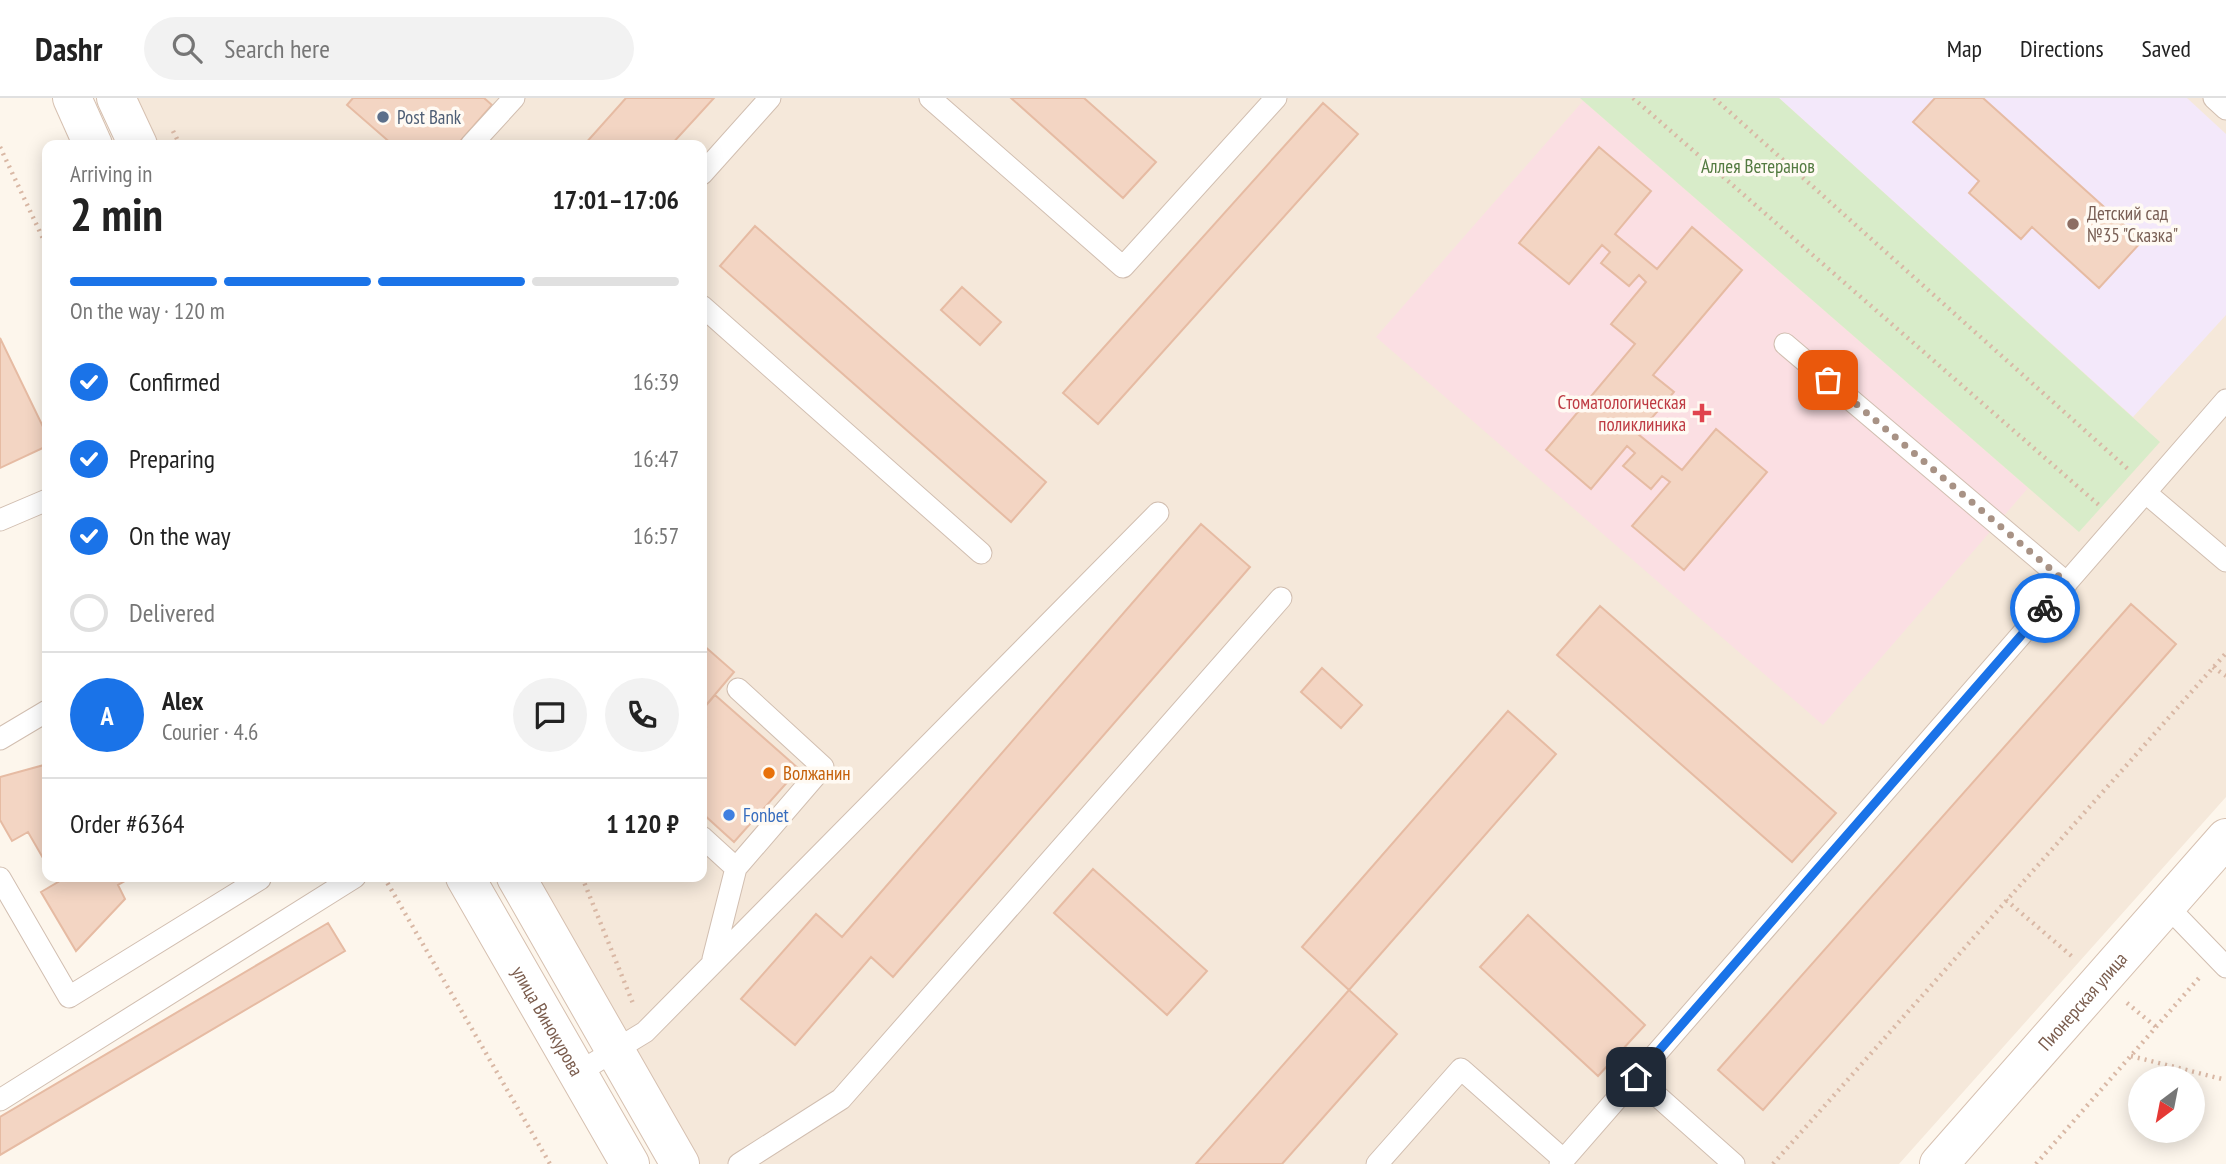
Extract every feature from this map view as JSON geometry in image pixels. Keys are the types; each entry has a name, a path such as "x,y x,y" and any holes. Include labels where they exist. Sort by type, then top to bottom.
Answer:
{"main road":[{"path":"72,98 91,140"},
{"path":"116,98 136,140"},
{"name":"Пионерская улица","path":"1939,1164 2226,838"},
{"name":"улица Винокурова","path":"468,882 630,1164"},
{"path":"519,882 680,1164"}],"lane":[{"path":"476,140 514,98"},
{"path":"707,168 770,98"},
{"path":"930,98 1123,267 1276,98"},
{"path":"2214,98 2226,109"},
{"path":"707,310 981,553"},
{"path":"1785,344 2067,583"},
{"path":"1377,1164 1461,1069 1562,1162 2226,400"},
{"path":"2147,491 2226,561"},
{"path":"0,520 42,502"},
{"path":"576,1074 645,1032 712,961 1158,513"},
{"path":"739,1164 841,1099 1281,598"},
{"path":"712,961 736,868 824,767 738,689"},
{"path":"0,739 42,714"},
{"path":"707,842 736,868"},
{"path":"0,878 69,998 255,882"},
{"path":"0,1100 347,882"},
{"path":"2166,905 2222,962"},
{"path":"1636,1077 1734,1164"}],"path":[{"path":"1633,98 2119,523"},
{"path":"1714,98 2147,491"},
{"path":"0,148 42,236"},
{"path":"1773,1164 2226,653"},
{"path":"2213,667 2226,676"},
{"path":"387,882 550,1164"},
{"path":"2036,1164 2131,1056 2222,962"},
{"path":"2131,1056 2226,1080"}],"shaded area":[{"path":"125,98 2226,98 2226,797 1899,1164 698,1164 537,882 707,882 707,140 144,140"},
{"name":"Детский сад №35 \"Сказка\"","path":"1779,98 2187,98 2226,134 2226,315 2133,417"},
{"name":"Cтоматологическая поликлиника","path":"1583,101 2028,488 1823,725 1376,337"}],"green space":[{"name":"Аллея Ветеранов","path":"1580,98 1779,98 2160,442 2079,532"}],"building":[{"path":"353,98 484,98 492,105 461,140 387,140 347,105"},
{"path":"626,98 714,98 676,140 588,140"},
{"path":"1011,98 1084,98 1156,162 1123,198"},
{"path":"1935,98 1983,98 2142,241 2099,288 2032,227 2021,239 1969,193 1979,181 1913,122"},
{"path":"1323,103 1358,134 1098,424 1063,393"},
{"path":"1599,147 1651,191 1615,234 1657,269 1692,227 1742,270 1653,375 1674,392 1638,434 1682,470 1716,429 1767,472 1684,570 1632,526 1670,482 1662,476 1651,489 1623,466 1635,453 1627,446 1591,489 1546,450 1635,344 1611,324 1646,282 1639,275 1629,286 1601,263 1610,252 1602,245 1569,284 1519,243"},
{"path":"755,226 1046,482 1011,522 720,266"},
{"path":"962,287 1001,322 980,345 941,310"},
{"path":"0,338 42,425 42,448 0,468"},
{"path":"1201,524 1250,567 893,977 871,957 795,1045 741,999 816,914 842,937"},
{"path":"2131,604 2176,644 1763,1110 1718,1070"},
{"path":"1600,606 1836,813 1792,862 1557,655"},
{"path":"707,648 734,672 707,704"},
{"path":"1322,668 1362,705 1341,728 1301,692"},
{"path":"715,695 799,769 734,842 707,818 707,704"},
{"path":"1508,711 1556,754 1349,990 1302,947"},
{"path":"42,766 42,856 28,832 12,841 0,820 0,777"},
{"path":"1093,869 1207,971 1167,1015 1054,913"},
{"path":"58,882 123,882 118,885 125,899 76,951 41,892"},
{"path":"1528,915 1645,1025 1598,1076 1480,967"},
{"path":"328,923 345,951 0,1155 0,1117"},
{"path":"1349,990 1397,1034 1282,1164 1196,1164"}],"way so far":[{"path":"1828,380 2067,583 2045,608"}],"place":[{"name":"Post Bank","path":"383,117"},
{"name":"Детский сад №35 \"Сказка\"","path":"2073,224"},
{"name":"Cтоматологическая поликлиника","path":"1702,413"},
{"name":"Волжанин","path":"769,773"},
{"name":"Fonbet","path":"729,815"}],"route":[{"path":"1636,1077 2045,608"}]}
